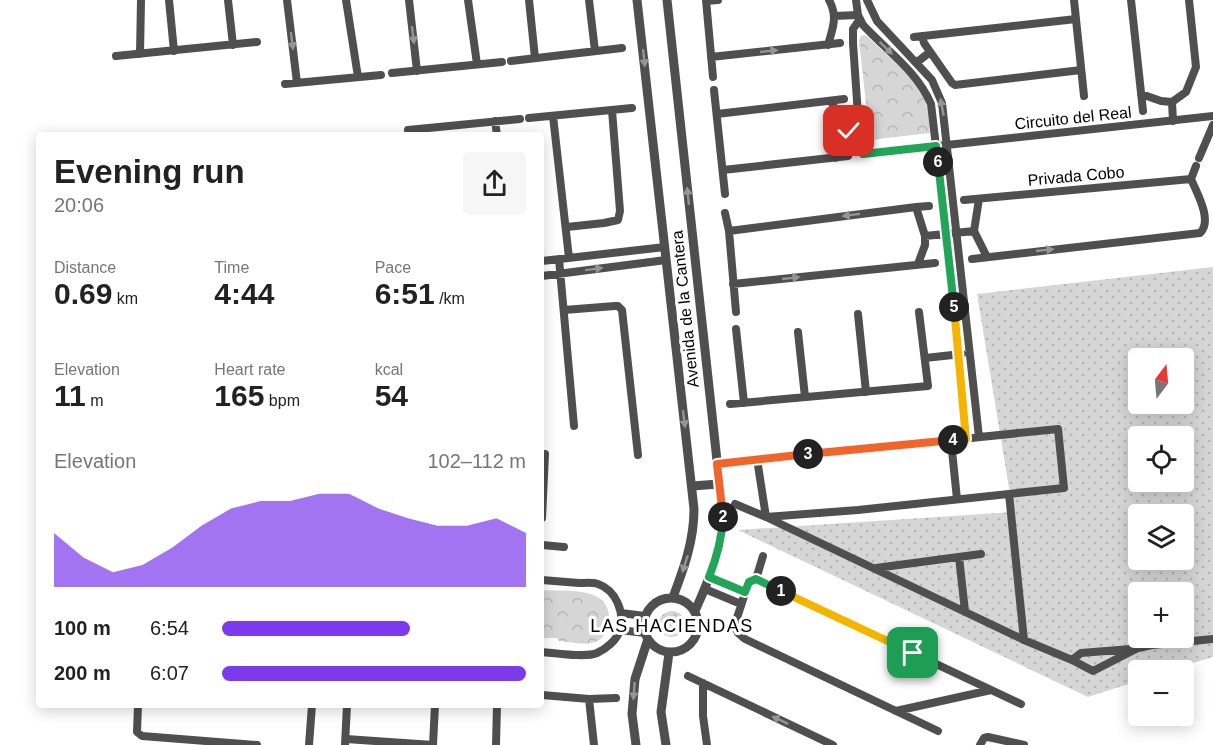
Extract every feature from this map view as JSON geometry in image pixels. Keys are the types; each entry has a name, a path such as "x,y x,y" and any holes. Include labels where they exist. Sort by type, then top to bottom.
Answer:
{"street":[{"path":"140,54 141,0"},
{"path":"168,0 174,51"},
{"path":"228,0 233,45"},
{"path":"287,0 297,83"},
{"path":"346,0 357,77"},
{"path":"409,0 417,70"},
{"path":"468,0 477,64"},
{"path":"529,0 535,58"},
{"path":"589,0 595,51"},
{"name":"Avenida de la Cantera","path":"637,0 692,486 694,520 690,548 673,597"},
{"name":"Avenida de la Cantera","path":"667,0 723,516 716,558 695,611"},
{"path":"712,77 706,1 718,0"},
{"path":"828,45 834,16 829,0"},
{"path":"856,0 859,17 871,34 917,79 926,91 931,104 947,234 966,439"},
{"path":"867,0 877,21 932,80 942,103 979,437"},
{"path":"1074,0 1084,96"},
{"path":"1131,0 1143,111"},
{"path":"1141,94 1172,102 1186,92 1196,67 1189,0"},
{"path":"834,16 859,17"},
{"path":"843,132 860,130 852,43 853,29 859,17"},
{"path":"1076,19 918,36 954,85 1081,70"},
{"path":"116,56 257,42"},
{"path":"711,57 840,43"},
{"path":"392,73 622,48"},
{"path":"916,63 930,52"},
{"path":"285,84 381,75"},
{"path":"714,90 725,194"},
{"path":"717,114 844,99"},
{"path":"831,101 841,120 843,132 836,158"},
{"path":"1172,102 1173,121"},
{"path":"529,118 632,108"},
{"path":"567,227 618,220 620,211 612,110"},
{"path":"553,116 569,258"},
{"name":"Circuito del Real","path":"860,130 864,154 1213,116"},
{"path":"408,130 434,131 520,119"},
{"path":"495,121 496,132"},
{"path":"972,259 1200,233 1204,228 1206,215 1191,179 1213,125"},
{"path":"723,170 848,156"},
{"name":"Privada Cobo","path":"964,200 1191,179"},
{"path":"979,199 974,231 987,257"},
{"path":"729,231 928,206"},
{"path":"916,207 925,236 925,245 918,264"},
{"path":"724,213 729,231 736,312"},
{"path":"925,236 974,231"},
{"path":"544,261 665,247"},
{"path":"559,259 574,426"},
{"path":"544,276 666,260"},
{"path":"733,284 935,263"},
{"path":"953,292 963,290"},
{"path":"564,310 615,306 622,310 638,454"},
{"path":"730,404 928,386 919,312"},
{"path":"858,314 866,392"},
{"path":"736,329 744,403"},
{"path":"798,332 805,397"},
{"path":"925,358 970,353"},
{"path":"717,464 1058,429 1064,488 858,510 766,517"},
{"path":"951,441 957,500"},
{"path":"544,467 545,454"},
{"path":"756,459 766,517"},
{"path":"692,486 719,484"},
{"path":"1009,494 1024,640"},
{"path":"735,504 1093,671 1138,648"},
{"path":"544,545 564,547"},
{"path":"874,569 981,554"},
{"path":"756,579 763,556"},
{"path":"959,557 965,611"},
{"path":"709,577 745,592"},
{"path":"939,731 745,639 735,627 749,582 756,579 1021,704"},
{"path":"544,580 597,584 610,592 617,601 621,613 620,630 614,640 599,653 590,656 544,652"},
{"path":"705,589 741,604"},
{"path":"620,630 646,636 653,646 661,651 678,652 686,649 697,636 699,619 686,602 673,597 657,602 650,607 645,616 646,636 633,691 632,714 636,745"},
{"path":"621,613 645,616"},
{"path":"1194,641 1213,639"},
{"path":"1072,660 1081,653 1138,648"},
{"path":"666,745 661,712 669,653"},
{"path":"688,676 833,745"},
{"path":"702,683 707,745"},
{"path":"896,711 991,690"},
{"path":"544,694 589,699 616,698"},
{"path":"589,699 594,745"},
{"path":"138,708 137,732 142,736 257,745"},
{"path":"309,745 312,708"},
{"path":"347,708 345,742 433,745 435,708"},
{"path":"496,745 497,708"},
{"path":"980,745 984,738 988,737 1023,745"}],"green space":[{"path":"865,35 898,65 918,88 926,105 930,133 870,140 859,40"},
{"path":"1213,267 1213,657 1194,663 1194,660 1128,660 1128,684 1088,697 738,530 1013,512 977,294"},
{"path":"544,590 593,595 604,603 609,623 604,636 599,640 580,644 559,641 557,638 544,638"},
{"path":"672,611 681,615 685,624 681,633 672,637 663,633 659,624 663,615"}],"district":[{"name":"LAS HACIENDAS","path":"672,626"}],"route":[{"path":"849,131 860,130 863,154 936,146 944,203 966,439 717,464 723,516 721,541 709,577 745,592 749,582 756,579 913,653"}]}
